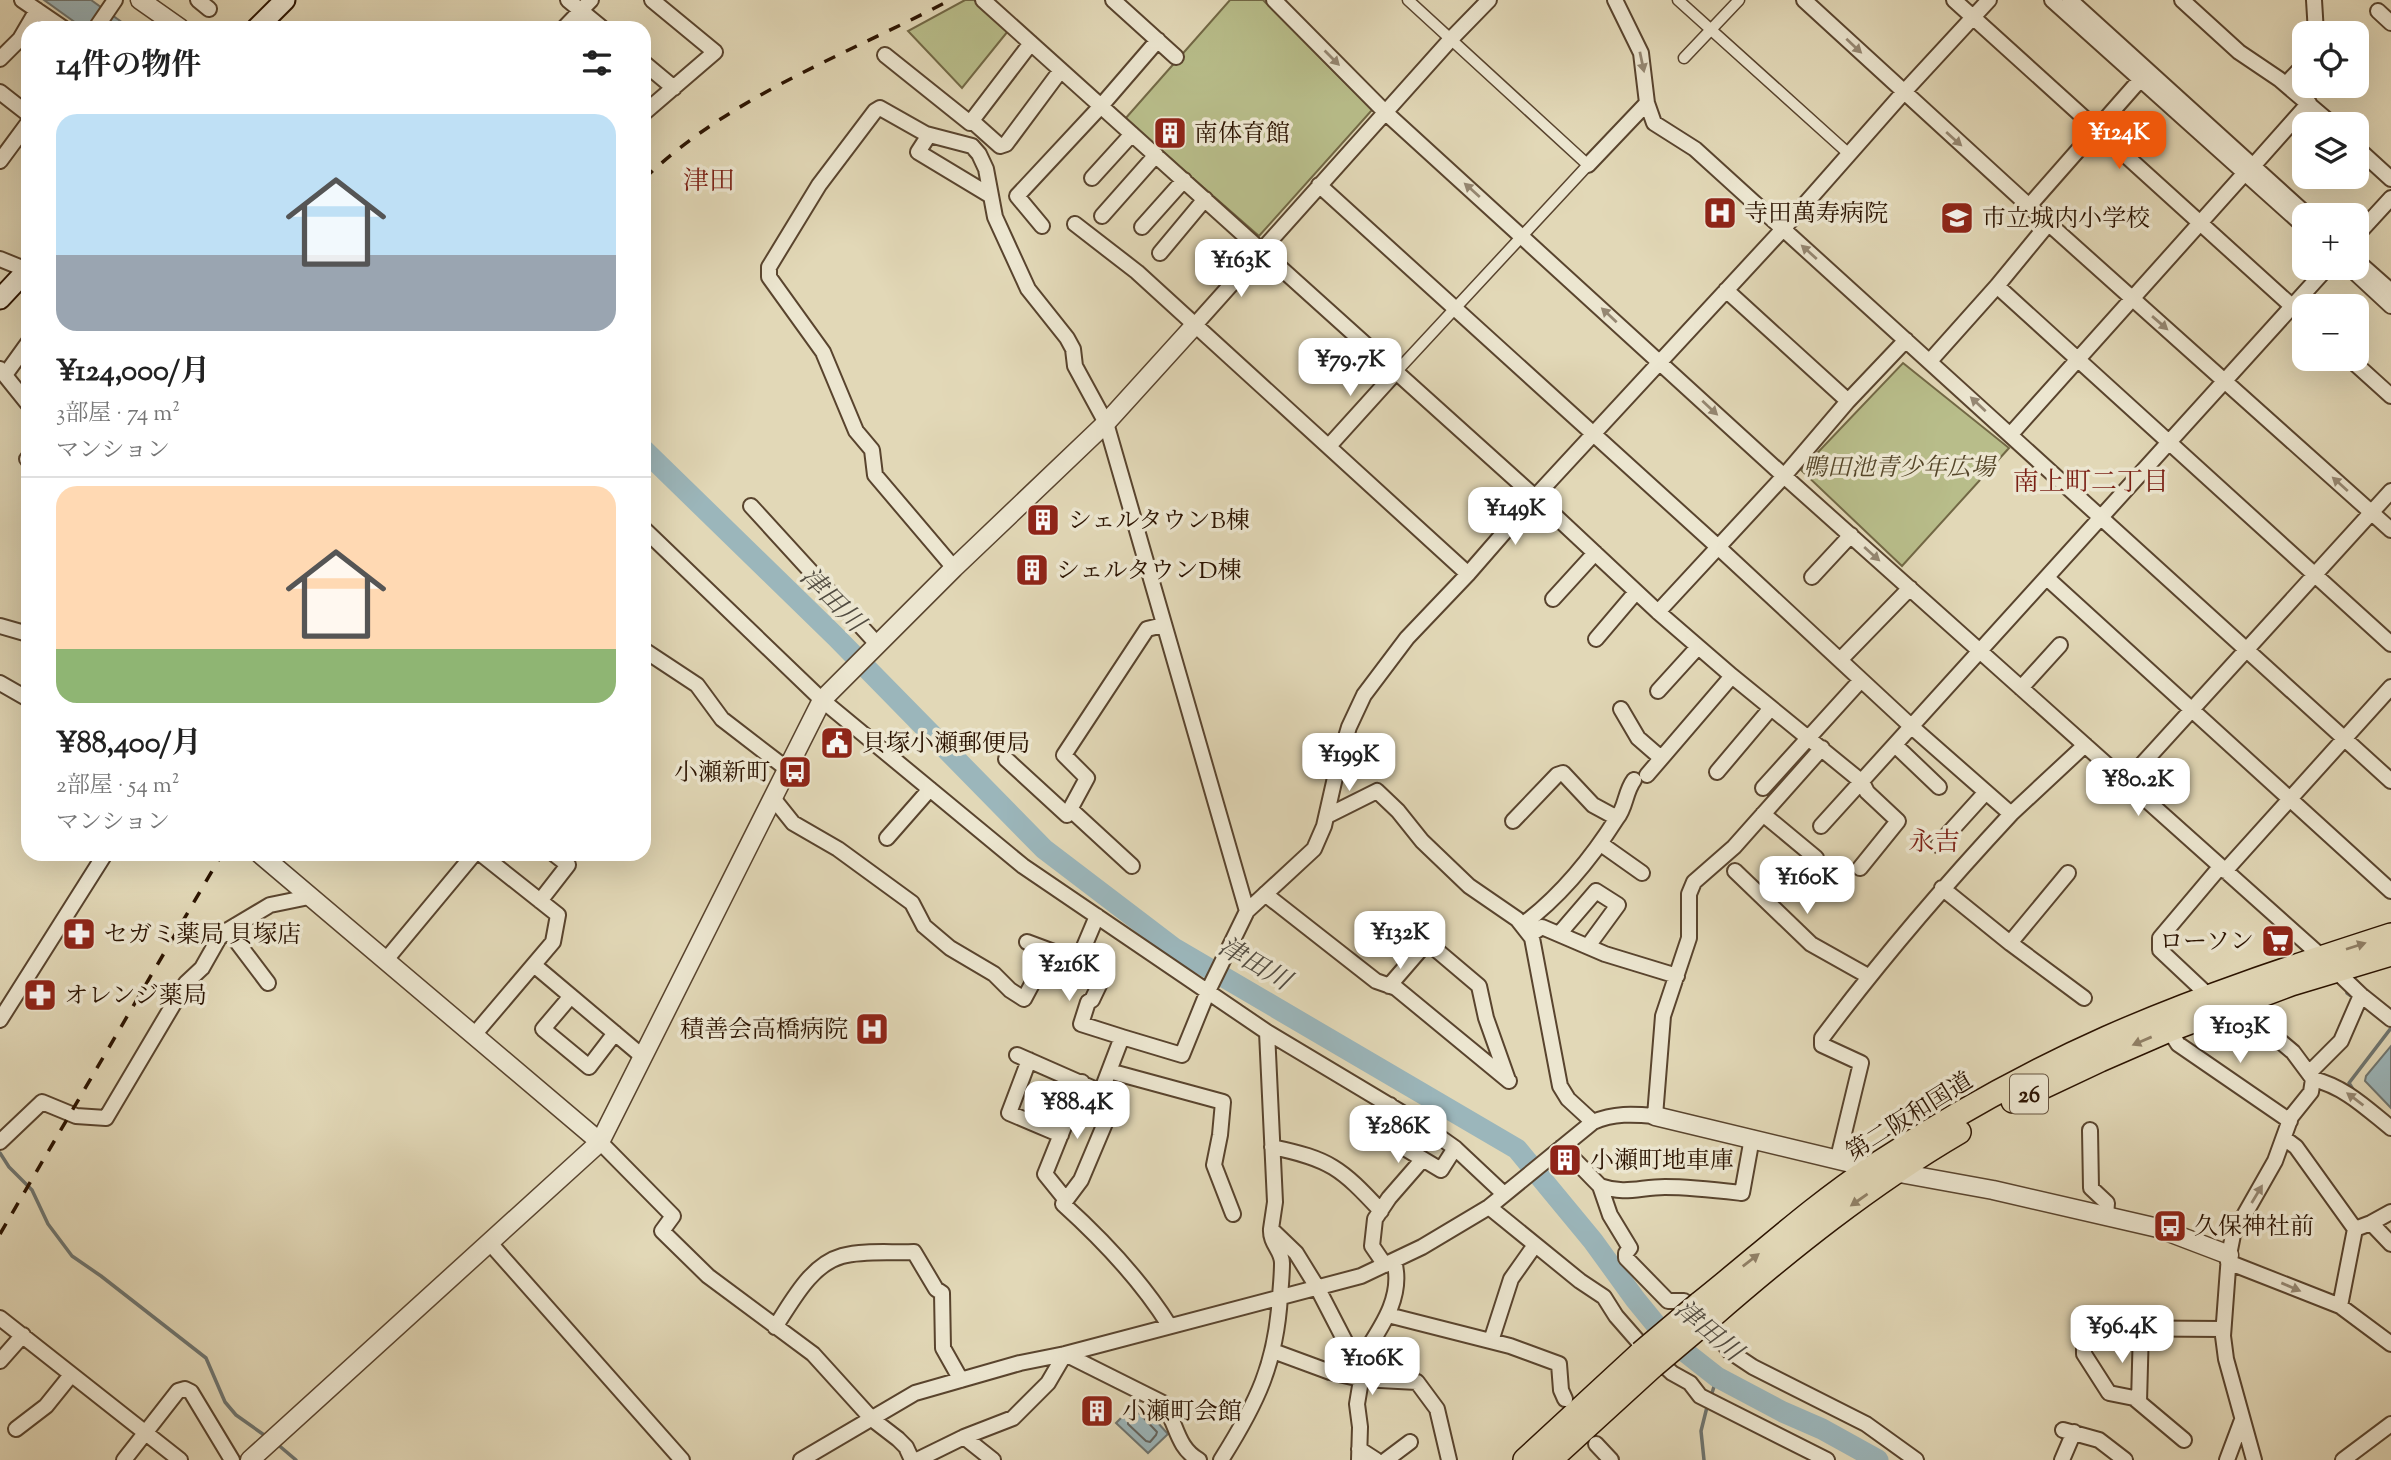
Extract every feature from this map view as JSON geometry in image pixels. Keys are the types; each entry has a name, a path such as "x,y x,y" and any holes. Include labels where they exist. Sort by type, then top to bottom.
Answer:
{"highway":[{"name":"第二阪和国道","path":"1705,1310 1941,1142 2019,1098 2100,1059 2236,1004 2391,934"},
{"name":"第二阪和国道","path":"1525,1460 1705,1310 1793,1227 1872,1168 1957,1115 2114,1035 2210,997 2328,964 2391,954"},
{"name":"第二阪和国道","path":"1550,1460 1647,1360"}],"main road":[{"path":"263,21 282,1"},
{"path":"0,299 21,276"}],"street":[{"path":"22,0 53,21"},
{"path":"140,0 170,21"},
{"path":"568,0 586,5 597,21"},
{"path":"651,107 715,52 652,0"},
{"path":"983,0 1535,497 1658,612 1862,782 1867,792 1898,821 1860,868"},
{"path":"1113,0 1176,57"},
{"path":"1408,0 1588,165"},
{"path":"250,1460 600,1142 822,700 954,568 1105,424 1489,0"},
{"path":"1615,0 1641,53 1647,103 1654,123 1695,149 2391,781"},
{"path":"1678,0 1849,154"},
{"path":"1684,58 1739,0"},
{"path":"1804,0 2048,224 2391,530"},
{"path":"1821,826 2292,307 1954,0"},
{"path":"1027,942 1078,961 1102,979 1092,1000 1088,1002 1081,1024 1182,1055 1208,991 1247,911 1314,849 1327,816 1349,727 1364,695 1407,638 1783,229 1989,0"},
{"path":"2052,0 2145,75 2292,203"},
{"path":"2071,0 2145,75"},
{"path":"2182,0 2239,52 2319,112"},
{"path":"2314,0 2315,21"},
{"path":"101,21 114,2"},
{"path":"1283,3 1385,112 1784,476 2361,995 2391,1019"},
{"path":"571,21 586,5"},
{"path":"31,21 37,10"},
{"path":"2378,11 2391,23"},
{"path":"0,59 21,37"},
{"path":"1042,226 1017,196 1158,40"},
{"path":"972,121 1031,43"},
{"path":"885,55 970,123 972,121 1000,146 1006,144 1061,70"},
{"path":"651,69 674,88"},
{"path":"2029,206 2145,75"},
{"path":"2286,85 2292,78"},
{"path":"0,92 21,108"},
{"path":"1329,446 1647,103"},
{"path":"2011,434 2130,298 2309,103"},
{"path":"954,568 875,475 872,450 856,431 823,352 769,277 769,267 792,226 819,185 880,107 929,135 972,146 979,154 986,169 995,217 1028,289 1073,349 1075,366 1105,424 1247,911"},
{"path":"1092,178 1132,134"},
{"path":"929,135 918,152 991,196"},
{"path":"0,161 21,137"},
{"path":"1102,216 1156,155"},
{"path":"2369,159 2391,179"},
{"path":"2250,168 2292,213"},
{"path":"1142,227 1184,180"},
{"path":"1319,185 1912,727 2011,814"},
{"path":"2369,222 2391,198"},
{"path":"1160,253 1205,199"},
{"path":"1074,224 1137,272 1468,574"},
{"path":"1930,360 1997,286 2048,224"},
{"path":"0,259 21,268"},
{"path":"2369,272 2391,291"},
{"path":"2304,294 2317,280"},
{"path":"2363,280 2391,306"},
{"path":"1997,286 2391,644"},
{"path":"1726,290 1847,401"},
{"path":"1658,612 1784,476 1847,401 1906,340"},
{"path":"21,352 3,376 21,396"},
{"path":"2363,371 2391,396"},
{"path":"2125,783 2391,491"},
{"path":"751,506 878,645"},
{"path":"1812,577 1851,535"},
{"path":"651,536 822,700 1023,866 1267,1032 1390,1105 1455,1148 1504,1194"},
{"path":"1553,599 1595,553"},
{"path":"2047,578 2391,891"},
{"path":"1840,660 1910,588"},
{"path":"1596,639 1636,592"},
{"path":"1067,816 1087,778 1064,755 1147,629 1163,625"},
{"path":"0,626 21,632"},
{"path":"2021,688 2060,645"},
{"path":"1658,691 1698,647"},
{"path":"651,655 696,685 722,719 787,769"},
{"path":"1526,930 1572,881 1601,844 1623,810 1627,790 1661,758 1732,676"},
{"path":"1763,788 1861,680"},
{"path":"0,683 21,695"},
{"path":"2391,687 2160,938 2160,950 2210,997 2236,1004 2293,1052 2311,1076 2347,1093 2391,1128"},
{"path":"1717,772 1771,708"},
{"path":"1621,709 1638,738 1661,758"},
{"path":"1838,1158 1861,1063 1822,1045 1822,1038 1868,976 1942,888 2011,814 2085,745"},
{"path":"1895,746 1939,787"},
{"path":"1655,1116 1663,1016 1689,938 1689,894 1694,883 1734,847 1822,748"},
{"path":"1006,759 1067,816 1132,866"},
{"path":"1513,821 1556,775 1563,773 1593,805 1617,818"},
{"path":"887,838 930,789"},
{"path":"1327,816 1377,791 1398,811 1422,841 1469,886 1526,930 1539,971 1560,1086 1568,1099 1593,1122"},
{"path":"1938,845 1986,792"},
{"path":"773,798 793,823 838,849 912,903 924,926 950,948 994,974 1024,999 1032,984"},
{"path":"1763,814 1816,858"},
{"path":"1601,844 1642,873"},
{"path":"0,1020 101,861"},
{"path":"268,861 600,1142 673,1216 662,1231 708,1276 813,1354 872,1419 906,1447 912,1460"},
{"path":"385,961 468,861"},
{"path":"474,1035 554,942 558,915 490,861"},
{"path":"540,901 568,865 563,861"},
{"path":"1735,872 1811,944 1868,976"},
{"path":"2010,943 2068,873"},
{"path":"1942,888 2084,998"},
{"path":"1559,934 1596,891 1618,905 1588,946"},
{"path":"1265,894 1376,981 1389,986 1396,988 1509,1082 1486,1018 1479,986 1427,942 1389,986"},
{"path":"0,1142 42,1102 76,1116 106,1118 186,983 202,968 219,938 270,905 309,897"},
{"path":"1078,961 1097,916"},
{"path":"1526,930 1542,927 1676,976"},
{"path":"228,930 268,983"},
{"path":"534,965 642,1056"},
{"path":"2254,1460 2226,1359 2223,1329 2228,1259 2233,1235 2259,1191 2290,1121 2311,1092 2311,1076 2340,1041 2361,995"},
{"path":"571,996 543,1029 589,1067 615,1033"},
{"path":"2169,1030 2178,1044 2290,1121"},
{"path":"1221,1460 1250,1412 1264,1382 1278,1330 1282,1260 1271,1238 1275,1202 1267,1032"},
{"path":"1101,1092 1122,1037"},
{"path":"1061,1135 1009,1113 1023,1058 1101,1092 1111,1109 1081,1180 1063,1204 1106,1243 1149,1293 1169,1325"},
{"path":"1109,1071 1223,1102 1214,1165 1233,1214"},
{"path":"1066,1200 1045,1174 1082,1082"},
{"path":"1390,1105 1376,1131 1441,1170 1455,1148"},
{"path":"801,1460 915,1393 1020,1363 1065,1354 1361,1276 1489,1207 1593,1122 1617,1115 1655,1116 1872,1168 1993,1190 2158,1228 2340,1306 2390,1344"},
{"path":"2090,1130 2091,1188 2107,1203 2106,1216"},
{"path":"1600,1186 1626,1192 1661,1187 1705,1188 1742,1193 1752,1138"},
{"path":"2284,1138 2296,1147 2355,1229 2340,1306"},
{"path":"1272,1147 1301,1153 1337,1168 1381,1211"},
{"path":"1562,1147 1600,1186 1609,1215 1630,1248 1626,1258 1668,1301 1684,1301 1729,1350 1753,1367 1866,1424 1916,1460"},
{"path":"1376,1460 1359,1454 1359,1372 1388,1315 1395,1292 1397,1272 1372,1246 1375,1219 1389,1198 1423,1159"},
{"path":"1489,1207 1604,1297 1637,1340 1672,1373 1690,1383 1700,1396 1827,1460"},
{"path":"2355,1229 2391,1212"},
{"path":"2371,1223 2391,1244"},
{"path":"1271,1228 1296,1253 1317,1287 1359,1372"},
{"path":"489,1242 682,1460"},
{"path":"1491,1341 1511,1279 1535,1245"},
{"path":"775,1327 798,1292 819,1268 840,1256 914,1252 936,1289 942,1293 943,1349 961,1380"},
{"path":"1388,1315 1491,1341 1559,1364 1561,1390 1565,1399"},
{"path":"0,1318 180,1460"},
{"path":"2184,1440 2134,1398 2109,1393 2084,1354 2084,1328 2223,1329"},
{"path":"2138,1402 2141,1328"},
{"path":"0,1361 23,1335"},
{"path":"1273,1351 1330,1372 1359,1372 1417,1382 1437,1409 1449,1460"},
{"path":"917,1460 964,1437 1013,1418 1048,1383 1065,1354"},
{"path":"1065,1354 1163,1403 1184,1449 1199,1460"},
{"path":"16,1429 46,1406 71,1376"},
{"path":"124,1460 178,1391 184,1389 191,1392 232,1460"},
{"path":"2227,1460 2242,1420"},
{"path":"2343,1460 2391,1424"},
{"path":"2062,1460 2068,1431 2099,1440 2116,1457"},
{"path":"964,1437 993,1460"},
{"path":"1386,1460 1410,1442"},
{"path":"1596,1444 1611,1460"}],"green space":[{"path":"965,0 974,0 1008,31 962,88 908,31"},
{"path":"1230,0 1263,0 1372,110 1259,236 1125,119"},
{"name":"鴨田池青少年広場","path":"1903,363 2009,448 1902,566 1801,470"}],"water":[{"path":"44,0 91,0 120,21 73,21"},
{"path":"2391,1046 2391,1108 2365,1081 2366,1076"},
{"path":"1138,1401 1168,1434 1148,1453 1116,1423"}],"waterway":[{"name":"津田川","path":"651,457 835,636 1044,849 1174,948 1517,1149 1593,1241 1666,1337 1717,1377 1878,1460"},
{"path":"2347,993 2354,998"},
{"path":"2354,1091 2349,1083 2391,1028"},
{"path":"0,1153 9,1167 32,1190 48,1224 72,1256 206,1358 225,1402 236,1415 267,1437"},
{"path":"1712,1393 1717,1377"},
{"path":"1704,1460 1701,1431 1707,1407"},
{"path":"276,1443 296,1460"}],"railway":[{"path":"651,173 713,124 751,100 950,0"},
{"path":"0,1234 218,861"}],"place":[{"name":"南体育館","path":"1170,133"},
{"name":"寺田萬寿病院","path":"1720,213"},
{"name":"市立城内小学校","path":"1957,218"},
{"name":"シェルタウンB棟","path":"1043,520"},
{"name":"シェルタウンD棟","path":"1032,570"},
{"name":"貝塚小瀬郵便局","path":"837,743"},
{"name":"小瀬新町","path":"795,772"},
{"name":"セガミ薬局 貝塚店","path":"79,934"},
{"name":"ローソン","path":"2278,941"},
{"name":"オレンジ薬局","path":"40,995"},
{"name":"積善会高橋病院","path":"872,1029"},
{"name":"小瀬町地車庫","path":"1565,1160"},
{"name":"久保神社前","path":"2170,1226"},
{"name":"小瀬町会館","path":"1097,1411"}],"district":[{"name":"津田","path":"709,180"},
{"name":"南上町二丁目","path":"2091,481"},
{"name":"永吉","path":"1934,841"}]}
